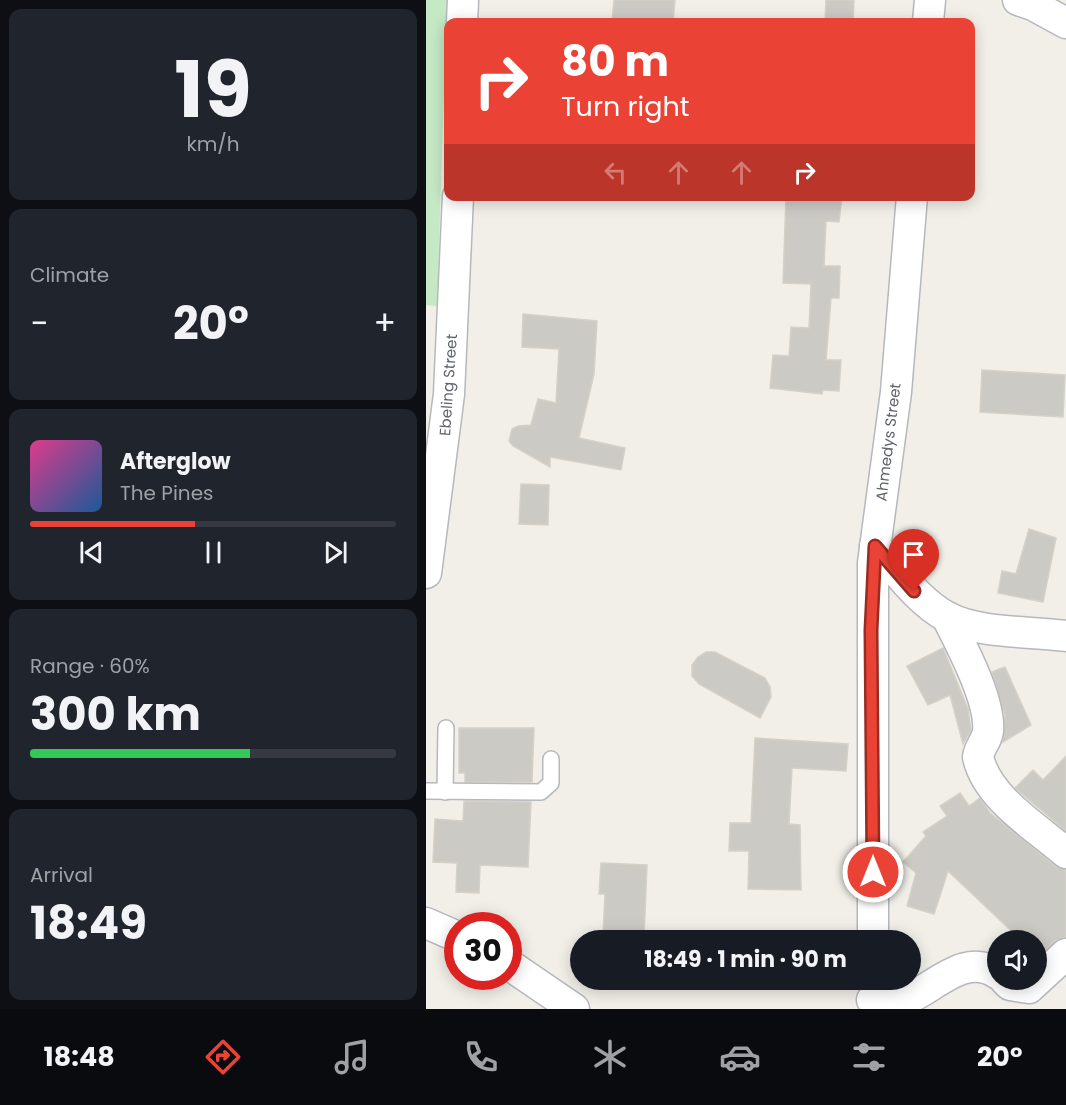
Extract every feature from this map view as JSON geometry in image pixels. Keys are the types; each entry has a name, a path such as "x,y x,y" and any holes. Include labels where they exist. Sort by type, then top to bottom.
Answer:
{"street":[{"path":"462,18 463,0"},
{"path":"928,18 930,0"},
{"path":"1018,0 1033,4 1066,23"},
{"name":"Ebeling Street","path":"426,573 449,394 458,201"},
{"name":"Ahmedys Street","path":"873,930 871,630 875,546 896,392 912,201"},
{"path":"875,546 914,591 947,617 968,624 1066,636"},
{"path":"947,617 969,662 988,721 988,734 978,757 985,776 1004,801 1066,853"},
{"path":"426,923 444,931"},
{"path":"1047,971 1066,954"},
{"path":"872,996 890,1004 923,991 958,970 976,965 987,968"},
{"path":"522,974 574,1009"}],"lane":[{"path":"445,792 446,729"},
{"path":"426,792 541,792 551,783 551,759"}],"green space":[{"path":"426,0 447,0 446,18 444,18 437,306 426,305"}],"building":[{"path":"614,0 675,0 673,18 612,18"},
{"path":"826,0 854,0 853,18 825,18"},
{"path":"786,201 841,201 839,222 826,221 824,266 840,266 839,298 831,298 826,360 841,360 839,391 823,390 822,394 770,388 773,355 789,356 791,327 809,328 811,284 783,283"},
{"path":"523,314 597,321 594,374 579,438 625,448 621,470 550,457 550,467 513,446 509,441 512,429 531,425 538,399 556,403 559,349 522,347"},
{"path":"982,370 1065,375 1063,417 980,412"},
{"path":"521,484 549,485 548,525 519,524"},
{"path":"1029,529 1056,538 1043,602 998,593 1002,571 1016,574"},
{"path":"943,648 968,709 971,730 963,744 950,695 928,705 907,666"},
{"path":"706,652 715,652 765,678 770,687 771,697 760,718 699,684 692,676 692,665"},
{"path":"1005,667 1031,725 1003,742 1005,715 992,672"},
{"path":"459,728 534,728 532,782 465,782 465,773 459,773"},
{"path":"755,738 848,744 846,771 792,768 789,824 800,825 801,890 748,889 749,851 729,851 730,823 751,823"},
{"path":"1066,756 1066,831 1015,788 1033,770 1043,780"},
{"path":"960,793 969,806 980,798 990,813 1055,866 1066,870 1066,937 1055,941 1047,948 1047,930 1010,930 948,871 934,914 907,906 916,873 903,862 926,836 923,832 947,816 940,806"},
{"path":"464,801 531,802 528,867 480,865 479,893 456,892 457,863 433,862 435,819 463,821"},
{"path":"601,863 647,865 644,930 603,930 605,894 599,894"}],"route":[{"path":"873,872 871,630 875,546 914,591"}]}
